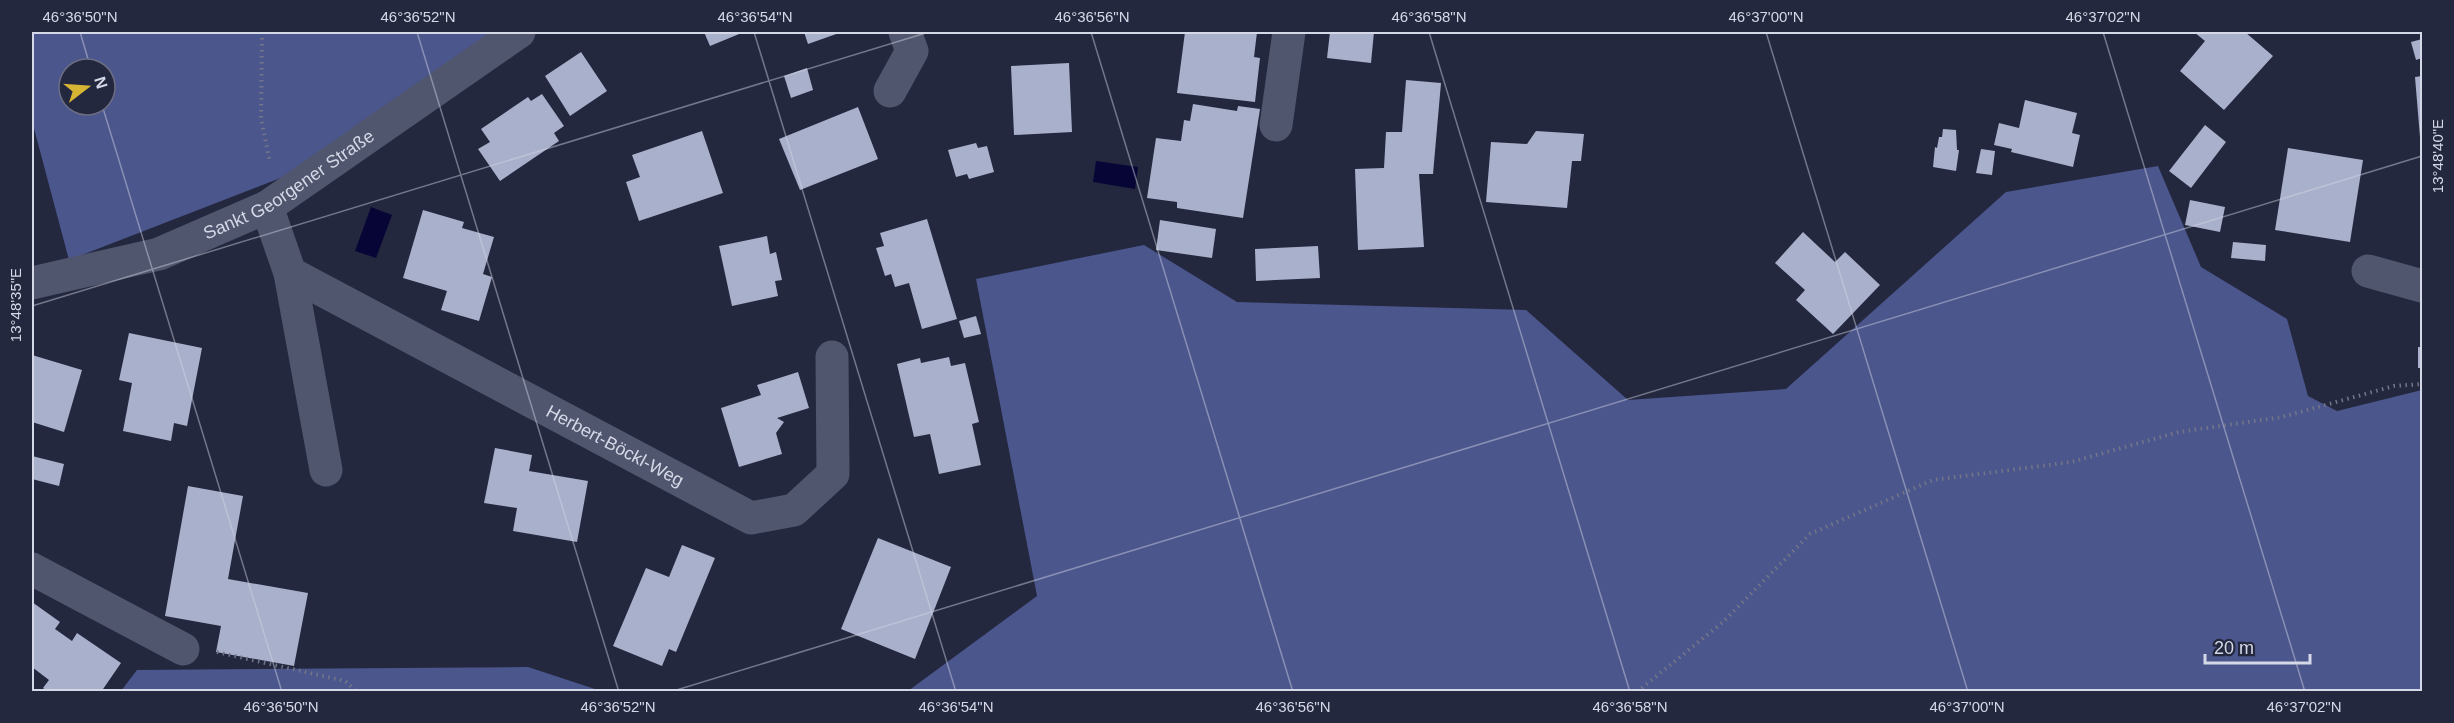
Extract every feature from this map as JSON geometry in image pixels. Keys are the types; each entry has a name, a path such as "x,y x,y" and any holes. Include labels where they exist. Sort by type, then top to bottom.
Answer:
{"street":[{"name":"Sankt Georgener Straße","path":"32,283 159,254 272,203 519,32"},
{"path":"890,91 912,51 905,32"},
{"path":"1276,124 1289,32"},
{"path":"272,203 290,273 326,470"},
{"path":"2368,271 2422,286"},
{"name":"Herbert-Böckl-Weg","path":"290,273 751,518 794,510 833,474 832,357"},
{"path":"32,569 183,649"}],"path":[{"path":"262,32 261,118 272,203"},
{"path":"1637,692 1723,622 1810,534 1933,480 2071,462 2179,432 2282,417 2394,386 2422,384"},
{"path":"183,649 216,652 345,681 357,692"}],"shaded area":[{"path":"32,32 500,32 291,174 69,260 32,121"},
{"path":"1096,161 1138,167 1135,189 1093,182"},
{"path":"2158,166 2201,267 2287,319 2308,396 2337,411 2422,390 2422,691 908,691 1037,596 976,279 1144,245 1237,302 1526,310 1628,400 1786,389 2006,192"},
{"path":"371,207 392,215 376,258 355,251"},
{"path":"528,667 601,691 121,691 137,670"}],"building":[{"path":"704,32 744,32 710,46"},
{"path":"804,32 842,32 808,44"},
{"path":"1185,32 1257,32 1254,57 1260,58 1255,102 1177,93"},
{"path":"1330,32 1374,32 1371,63 1327,58"},
{"path":"2194,32 2245,32 2273,56 2224,110 2180,71 2205,41"},
{"path":"2422,39 2422,58 2416,60 2411,42"},
{"path":"581,52 607,91 570,116 545,76"},
{"path":"1069,63 1072,132 1014,135 1011,66"},
{"path":"807,68 813,90 791,98 784,76"},
{"path":"2422,76 2422,137 2420,137 2415,77"},
{"path":"1406,80 1441,83 1433,174 1419,174 1424,247 1358,250 1355,169 1384,168 1386,132 1402,132"},
{"path":"542,94 564,126 554,133 559,141 500,181 478,149 490,142 481,129 528,97 531,101"},
{"path":"2025,100 2077,113 2072,133 2080,135 2073,167 2011,152 2012,149 1994,145 1999,123 2019,128"},
{"path":"1193,104 1237,111 1238,106 1260,109 1243,218 1177,208 1177,202 1147,198 1156,138 1181,141 1184,120 1190,121"},
{"path":"858,107 878,159 800,190 779,139"},
{"path":"2205,125 2226,142 2191,188 2169,171"},
{"path":"1943,129 1956,130 1957,150 1959,150 1956,171 1933,167 1935,147 1937,148 1939,137 1942,137"},
{"path":"702,131 723,193 639,221 626,182 640,177 632,155"},
{"path":"1536,131 1584,134 1581,161 1572,161 1567,208 1486,202 1491,142 1527,144"},
{"path":"976,143 978,148 987,146 994,172 969,179 967,174 956,177 948,150"},
{"path":"2288,148 2363,160 2350,242 2275,230"},
{"path":"1981,149 1995,151 1992,175 1976,173"},
{"path":"2190,200 2225,207 2220,232 2185,225"},
{"path":"423,210 464,222 462,228 494,237 483,274 492,277 479,321 441,310 447,291 403,278"},
{"path":"927,219 957,319 922,329 909,283 895,287 891,274 885,276 876,248 884,246 880,233"},
{"path":"1160,220 1216,229 1212,258 1156,250"},
{"path":"1803,232 1835,262 1845,252 1880,285 1833,334 1796,300 1805,290 1775,263"},
{"path":"767,236 770,254 776,252 782,280 775,281 778,296 732,306 719,246"},
{"path":"2233,242 2266,245 2265,261 2231,258"},
{"path":"1318,246 1320,278 1256,281 1255,249"},
{"path":"976,316 981,334 964,338 959,321"},
{"path":"129,333 202,348 187,426 174,423 171,441 123,431 132,383 119,380"},
{"path":"2418,347 2422,347 2422,368 2418,368"},
{"path":"32,355 82,370 64,432 32,422"},
{"path":"949,357 951,366 965,363 979,422 972,424 981,465 939,474 930,434 914,437 897,364 920,358 921,363"},
{"path":"798,372 809,408 777,418 784,422 776,433 782,454 739,467 721,408 761,395 757,385"},
{"path":"495,448 532,455 529,471 588,481 577,542 513,531 517,508 484,503"},
{"path":"32,456 64,464 59,486 32,479"},
{"path":"188,486 243,496 228,579 308,593 294,666 216,652 221,626 165,616"},
{"path":"878,538 951,567 915,659 841,629"},
{"path":"682,545 715,558 676,652 669,649 662,666 613,646 646,568 669,577"},
{"path":"32,602 60,622 55,629 72,641 77,633 121,663 101,692 48,692 43,688 49,680 32,667"}]}
